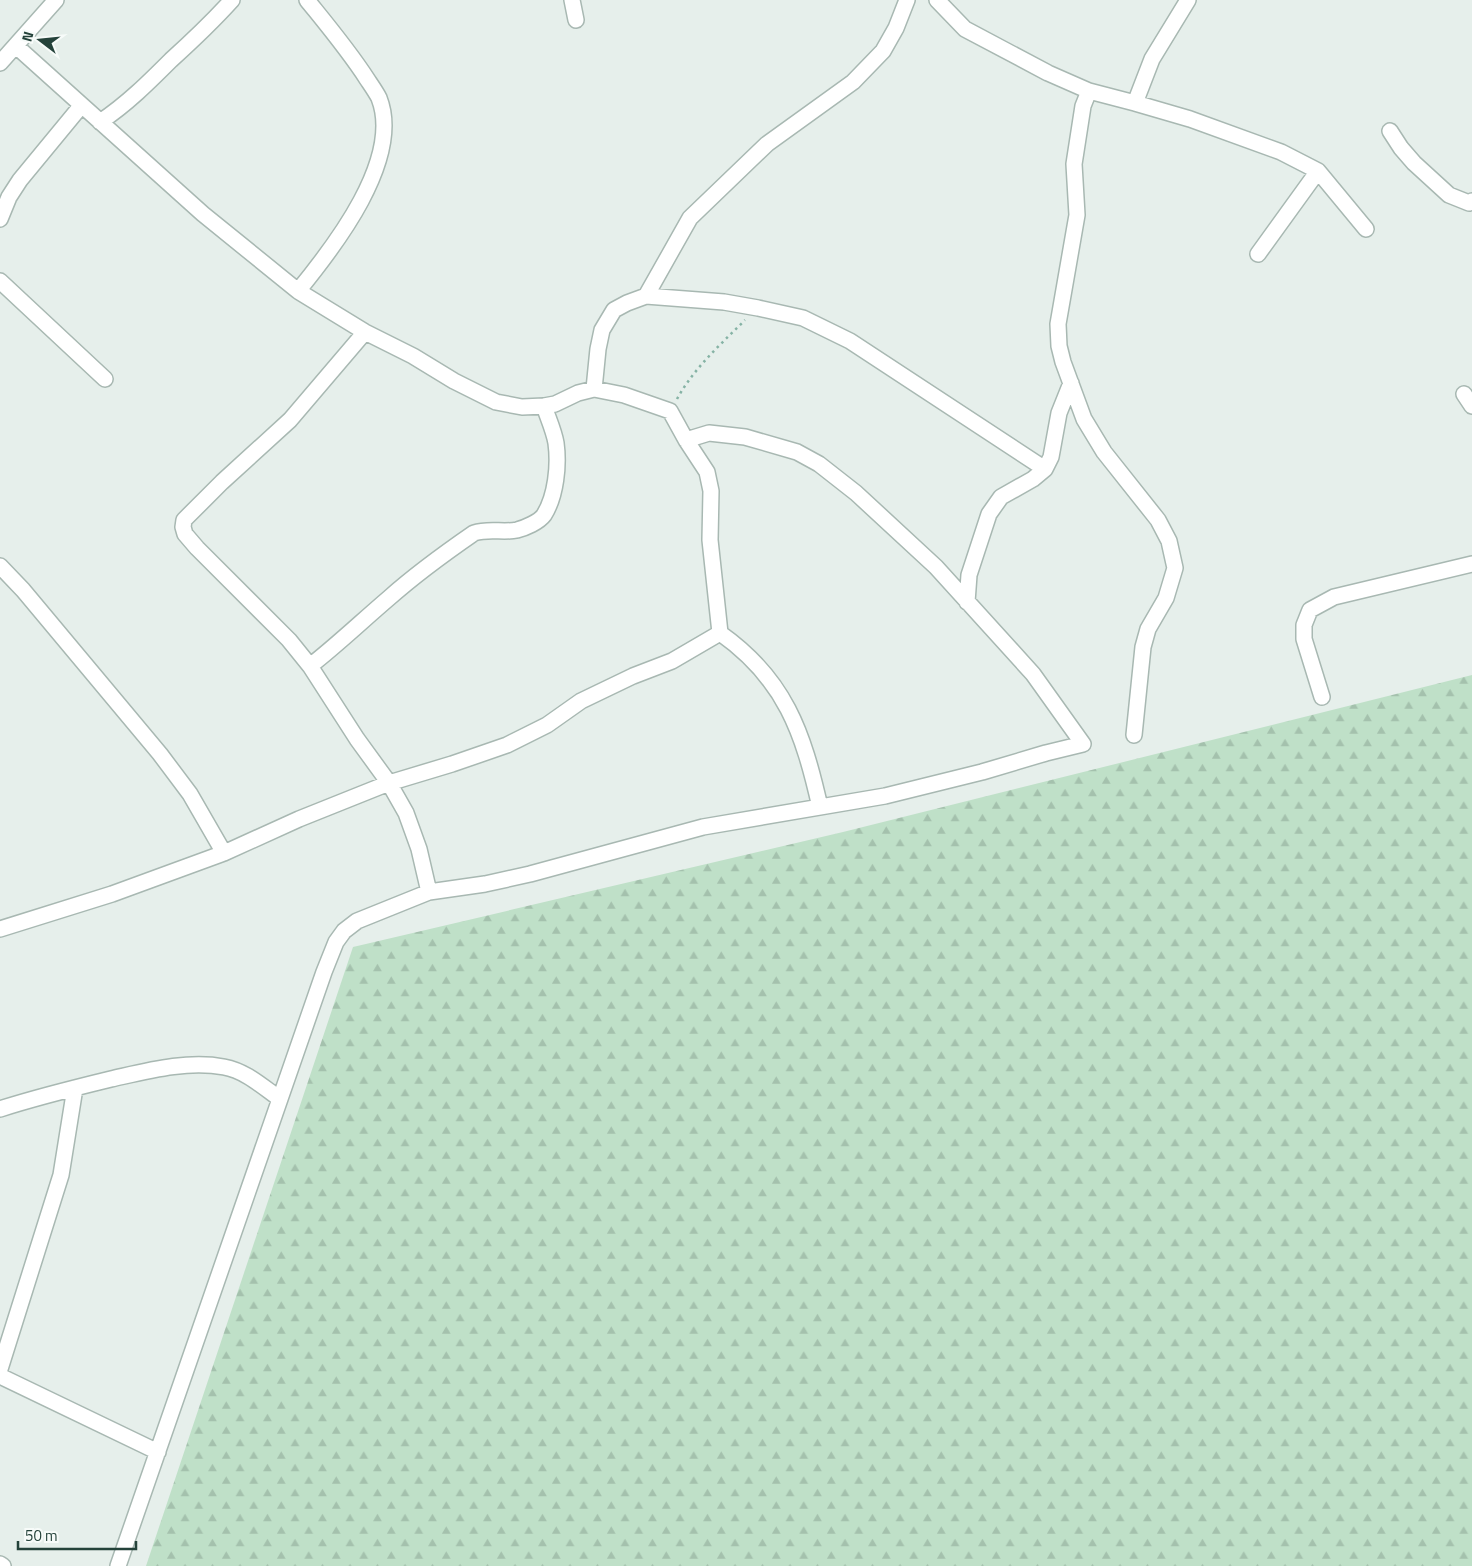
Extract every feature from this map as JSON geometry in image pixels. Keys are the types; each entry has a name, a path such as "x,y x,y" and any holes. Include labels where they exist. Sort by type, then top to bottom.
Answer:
{"street":[{"path":"0,63 56,0"},
{"path":"100,122 117,111 137,93 216,18 232,0"},
{"path":"298,291 331,249 371,182 378,162 384,123 379,98 354,59 307,0"},
{"path":"572,0 576,20"},
{"path":"646,296 690,218 767,144 853,82 883,51 896,28 907,0"},
{"path":"937,0 965,30 1048,73 1089,90 1190,119 1281,152 1318,171 1366,229"},
{"path":"1135,103 1152,59 1188,0"},
{"path":"16,46 203,214 258,260 298,291 365,332 496,402 522,407 544,406 555,404 578,392 594,389 624,395 670,411 707,472 711,491 710,540 720,633 756,663 775,685 796,725 810,765 820,807"},
{"path":"1089,90 1083,106 1075,154 1074,183 1077,215 1058,324 1059,346 1084,419 1104,452 1158,520 1169,541 1175,568 1166,598 1148,629 1143,647 1134,735"},
{"path":"0,219 9,197 20,180 81,106"},
{"path":"1390,131 1400,148 1449,195 1469,203 1472,201"},
{"path":"1258,254 1318,171"},
{"path":"0,281 105,379"},
{"path":"594,389 602,330 614,310 646,296 724,302 758,308 803,318 850,341 1045,469"},
{"path":"365,332 290,420 204,500 184,520 183,527 185,534 289,640 310,666 357,739 389,783 410,822 430,892"},
{"path":"967,602 969,575 989,514 1001,496 1032,479 1045,469 1051,457 1059,413 1071,383"},
{"path":"310,666 348,636 389,597 474,533 482,530 516,530 529,525 543,516 556,479 557,456 555,441 544,406"},
{"path":"118,1566 324,972 336,942 344,931 356,921 430,892 485,884 530,874 703,827 885,796 1083,744 1033,674 936,567 856,494 812,460 797,452 745,437 709,433 686,440"},
{"path":"1322,697 1304,639 1304,624 1310,610 1334,597 1472,564"},
{"path":"0,566 23,590 160,754 190,794 224,853"},
{"path":"0,929 112,894 224,853 299,819 389,783 507,745 547,725 581,701 633,676 672,661 720,633"},
{"path":"0,1109 75,1088 153,1070 194,1065 225,1067 240,1072 280,1099"},
{"path":"0,1369 61,1175 75,1088"},
{"path":"0,1376 158,1452"}],"path":[{"path":"670,411 682,389 703,363 758,308"}],"green space":[{"path":"1472,675 1472,1566 146,1566 353,947 843,832"}]}
